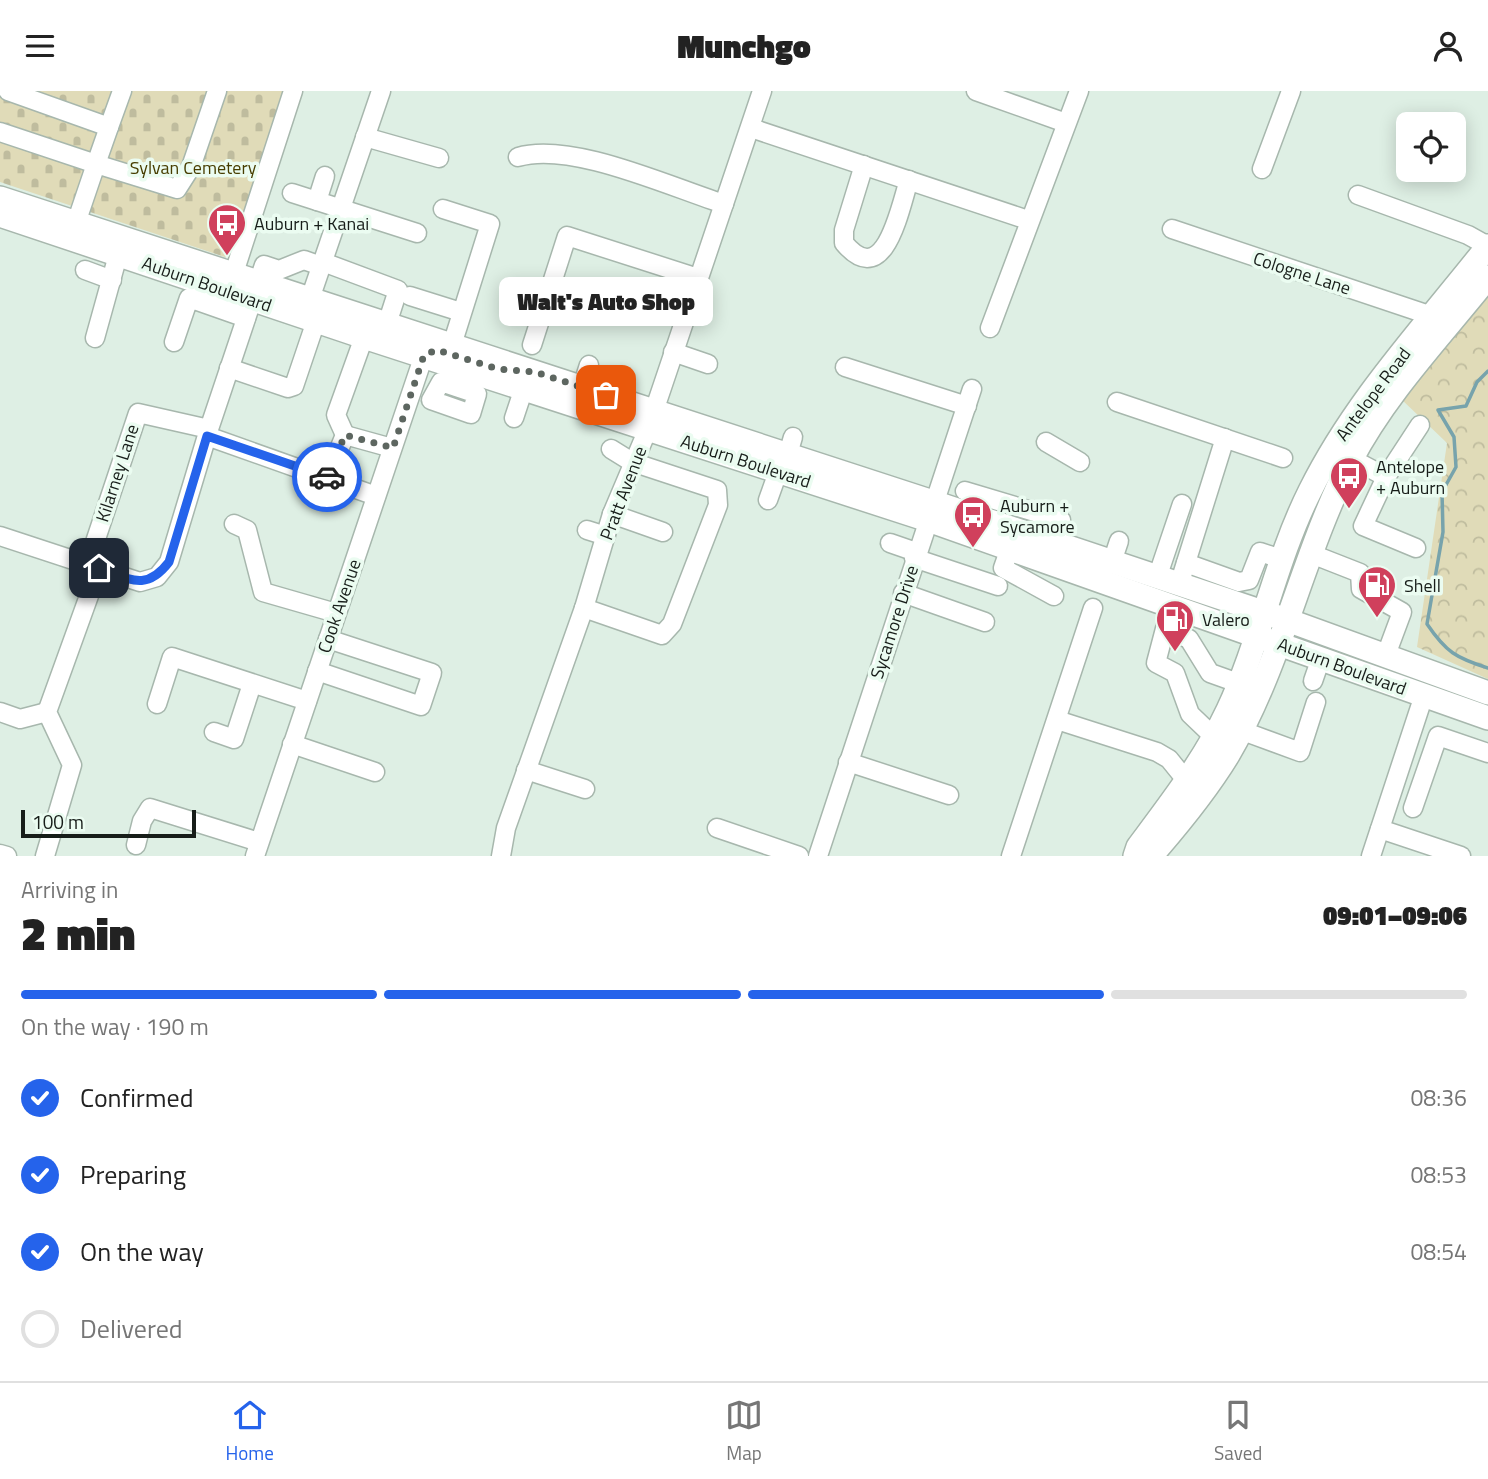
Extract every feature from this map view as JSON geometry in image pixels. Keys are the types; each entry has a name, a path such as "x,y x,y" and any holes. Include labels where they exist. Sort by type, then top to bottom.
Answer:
{"main road":[{"name":"Auburn Boulevard","path":"0,198 233,276 252,300"},
{"path":"0,206 52,223 76,223 118,255"},
{"name":"Auburn Boulevard","path":"0,215 252,300 316,308 387,324 453,345 530,380 651,420 786,454 932,511 1054,543 1115,552 1169,590 1268,639 1488,718"},
{"name":"Antelope Road","path":"1151,856 1202,794 1240,730 1268,639 1264,613 1281,559 1309,493 1344,430 1488,246"},
{"name":"Antelope Road","path":"1135,856 1213,736 1238,683 1268,639 1287,620 1309,553 1352,459 1382,409 1488,277"},
{"name":"Auburn Boulevard","path":"316,308 364,337 424,355 454,395 530,380 582,387 651,420"},
{"path":"424,355 437,350 530,380"},
{"name":"Auburn Boulevard","path":"932,511 1004,567 1169,590 1264,613 1488,693"}],"street":[{"path":"8,91 109,127"},
{"path":"76,223 122,91"},
{"path":"0,132 177,189 191,167 217,91"},
{"path":"233,276 293,91"},
{"path":"229,368 288,388 294,386 316,308 322,264 381,91"},
{"name":"Pratt Avenue","path":"501,856 506,828 583,608 612,514 651,420 762,91"},
{"path":"976,91 1017,97 1066,123"},
{"path":"990,328 1028,220 1079,91"},
{"path":"1262,169 1291,91"},
{"path":"751,128 1028,220"},
{"path":"365,137 439,159"},
{"path":"518,157 542,153 575,156 724,204"},
{"path":"864,165 844,230 844,243 851,251 864,257 876,256 887,247 909,180"},
{"path":"317,201 325,176"},
{"path":"292,193 417,233"},
{"path":"1358,195 1468,235 1488,246"},
{"path":"443,209 490,224 453,345"},
{"name":"Cologne Lane","path":"1172,229 1433,316"},
{"path":"532,345 567,236 698,278"},
{"path":"95,338 118,255"},
{"path":"0,536 140,582 157,577 169,562 208,433 264,265 279,270 304,260 398,290 387,324"},
{"path":"85,270 112,280"},
{"path":"410,296 461,312"},
{"path":"174,342 189,297 252,300"},
{"path":"327,478 345,435 336,415 364,337"},
{"path":"673,352 708,364"},
{"name":"Cook Avenue","path":"257,849 424,355"},
{"path":"582,387 589,365"},
{"name":"Sycamore Drive","path":"818,856 903,593 970,398 845,367"},
{"path":"514,418 530,380"},
{"path":"412,391 454,395"},
{"path":"1118,402 1283,458"},
{"name":"Kilarney Lane","path":"47,712 138,413 208,433"},
{"path":"1416,548 1363,526 1386,477 1420,425"},
{"path":"208,433 376,496"},
{"path":"345,435 393,448"},
{"path":"1169,590 1186,563 1225,438"},
{"path":"1046,442 1080,462"},
{"path":"583,608 662,635 672,624 718,505 717,490 632,461 611,449"},
{"path":"768,500 786,454"},
{"path":"1352,459 1386,477"},
{"path":"965,491 1061,520 1054,543"},
{"path":"1182,504 1166,629 1156,663 1175,673 1210,673 1238,683"},
{"path":"612,514 663,532"},
{"path":"234,524 247,530 263,592 337,613"},
{"path":"587,530 606,536"},
{"path":"890,543 916,555 1004,567 1054,596"},
{"path":"1186,563 1239,582 1249,580 1260,552 1281,559"},
{"path":"1309,553 1360,573 1360,589 1402,612 1386,655"},
{"path":"903,593 985,622"},
{"path":"1011,856 1093,608"},
{"path":"1166,629 1189,639 1210,673"},
{"path":"317,671 421,706 432,673 328,639"},
{"path":"157,703 172,657 307,701"},
{"path":"1313,681 1321,658"},
{"path":"1175,673 1190,714 1213,736"},
{"path":"214,732 234,739 252,684"},
{"path":"1371,856 1424,695"},
{"path":"1240,730 1300,752 1315,702"},
{"path":"0,712 20,719 47,712 72,765 46,856"},
{"path":"1057,720 1157,751 1169,759 1186,780"},
{"path":"1413,808 1438,736 1488,753"},
{"path":"292,744 375,772"},
{"path":"848,762 949,795"},
{"path":"526,769 585,789"},
{"path":"136,845 142,821 150,808 257,849"},
{"path":"717,828 799,856"},
{"path":"1380,829 1461,856"},
{"path":"0,854 7,856"}],"green space":[{"name":"Sylvan Cemetery","path":"0,91 300,91 243,263 0,182"},
{"path":"1488,290 1488,679 1417,647 1447,443 1400,398"}],"waterway":[{"path":"1488,371 1477,382 1466,406 1438,410 1454,437 1456,467 1442,492 1443,532 1427,624 1453,653 1488,668"}],"way so far":[{"path":"327,477 345,435 393,448 424,355 437,350 498,369 535,372 606,395"}],"place":[{"name":"Auburn + Kanai","path":"227,257"},
{"name":"Walt's Auto Shop","path":"606,395"},
{"name":"Antelope + Auburn","path":"1349,510"},
{"name":"Auburn + Sycamore","path":"973,549"},
{"name":"Shell","path":"1377,619"},
{"name":"Valero","path":"1175,653"}],"route":[{"path":"99,568 140,582 157,577 169,562 207,436 327,477"}]}
